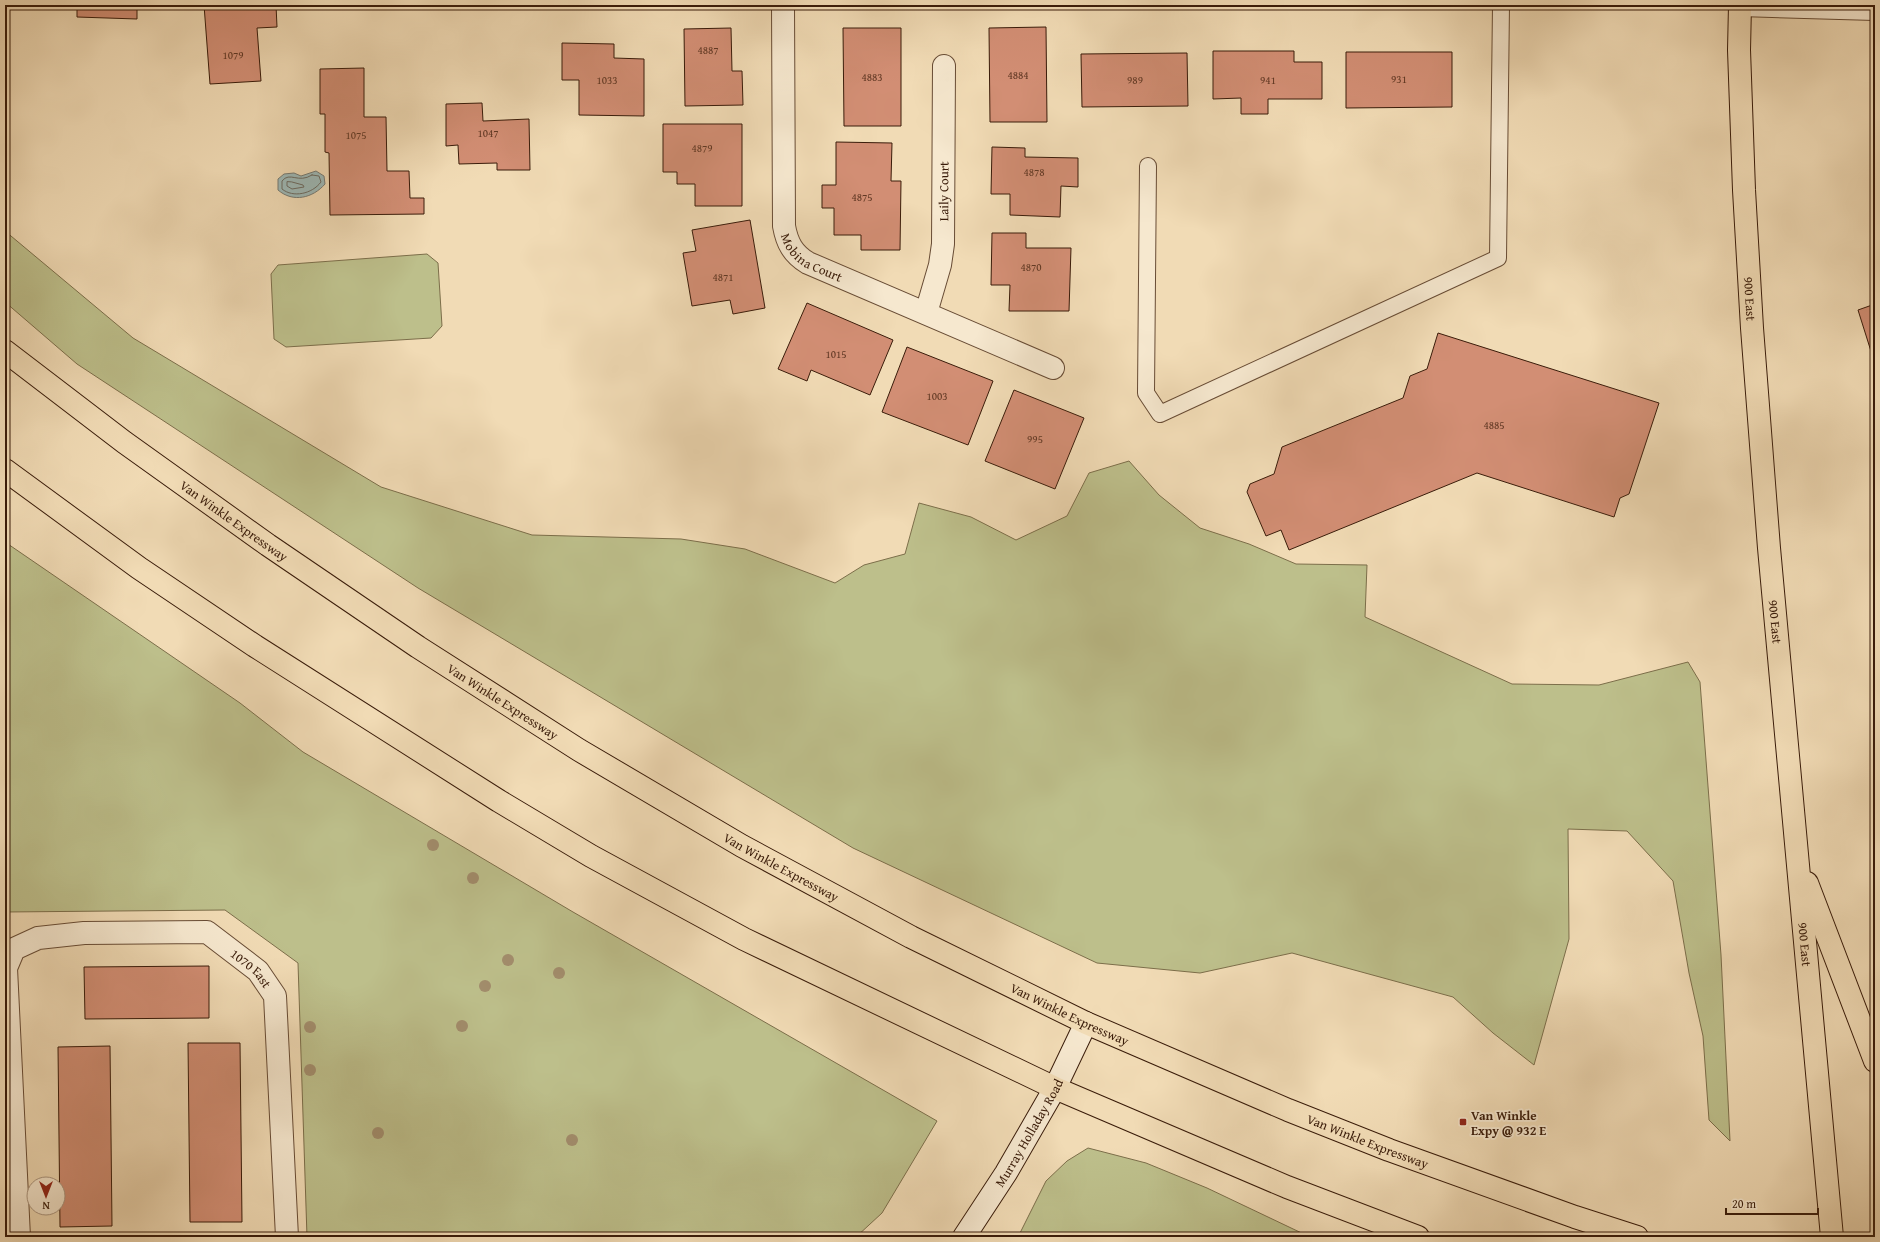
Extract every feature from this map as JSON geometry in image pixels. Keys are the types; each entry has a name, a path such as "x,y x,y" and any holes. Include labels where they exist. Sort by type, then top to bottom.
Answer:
{"main road":[{"name":"900 East","path":"1740,5 1739,50 1744,190 1752,328 1769,548 1832,1237"},
{"name":"Van Winkle Expressway","path":"5,351 124,442 268,545 418,647 579,750 742,846 890,926 1086,1023 1281,1107 1389,1150 1575,1217 1637,1237"},
{"path":"5,470 139,568 255,646 492,797 591,856 744,939 1055,1088 1287,1187 1418,1237"},
{"path":"1797,855 1875,1061"}],"street":[{"name":"Mobina Court","path":"783,5 784,226 787,240 795,253 808,263 1053,368"},
{"path":"1740,5 1875,9"},
{"name":"Laily Court","path":"926,313 940,265 943,244 944,66"},
{"name":"1070 East","path":"19,1237 6,975 6,968 14,949 38,938 84,933 207,932 258,971 275,996 287,1237"},
{"name":"Murray Holladay Road","path":"964,1237 1006,1174 1055,1088 1086,1023"}],"lane":[{"path":"1148,166 1146,393 1160,414 1498,258 1501,5"}],"green space":[{"path":"5,231 133,338 381,487 532,535 681,539 745,549 835,583 864,565 905,554 919,503 971,517 1016,540 1067,516 1089,473 1129,461 1159,495 1200,528 1249,544 1296,564 1367,565 1365,617 1512,684 1599,685 1688,662 1700,682 1721,955 1730,1141 1709,1120 1703,1036 1689,973 1673,881 1627,831 1568,829 1569,939 1534,1065 1493,1033 1453,997 1292,953 1200,973 1097,963 853,848 418,588 77,364 5,302"},
{"path":"427,254 438,263 442,326 431,338 286,347 274,339 271,274 278,265"},
{"path":"5,542 240,703 303,752 573,912 937,1121 882,1213 856,1237 307,1237 298,963 225,910 5,912"},
{"path":"1088,1148 1146,1163 1207,1188 1310,1237 1018,1237 1046,1181 1067,1161"}],"water":[{"path":"316,171 324,176 325,184 315,193 296,198 290,197 278,190 278,179 284,174 294,173 301,176"}],"building":[{"path":"77,5 137,5 137,19 77,17"},
{"path":"204,5 276,5 277,27 257,28 261,81 210,84"},
{"path":"1046,27 1047,122 990,122 989,28"},
{"path":"731,28 732,71 742,71 743,105 685,106 684,29"},
{"path":"843,28 901,28 901,126 844,126"},
{"path":"562,43 614,44 614,58 644,59 644,116 579,115 579,80 562,80"},
{"path":"1213,51 1294,51 1294,62 1322,62 1322,99 1268,99 1268,114 1241,114 1241,98 1213,99"},
{"path":"1346,52 1452,52 1452,107 1346,108"},
{"path":"1187,53 1188,106 1082,107 1081,54"},
{"path":"364,68 364,117 386,117 387,171 409,171 410,198 424,198 424,214 330,215 329,153 325,152 325,114 320,114 320,69"},
{"path":"482,103 483,121 529,119 530,170 497,170 497,163 459,164 458,145 446,146 446,104"},
{"path":"663,124 742,124 742,206 695,206 695,184 677,184 677,172 663,172"},
{"path":"836,142 892,143 891,181 901,181 900,250 861,250 861,235 834,235 834,208 822,208 822,185 836,185"},
{"path":"992,147 1025,148 1025,157 1078,158 1078,187 1061,186 1060,217 1010,215 1010,194 991,194"},
{"path":"750,220 765,308 733,314 730,300 692,306 683,253 696,251 692,230"},
{"path":"992,233 1026,233 1026,248 1071,248 1069,311 1009,311 1010,285 991,285"},
{"path":"807,303 893,340 870,395 811,370 807,381 778,369"},
{"path":"1875,304 1875,364 1858,310"},
{"path":"1438,333 1659,403 1629,494 1620,498 1614,517 1477,473 1289,550 1281,530 1266,536 1247,492 1250,484 1274,474 1282,447 1403,398 1410,376 1427,369"},
{"path":"907,347 993,381 968,445 882,412"},
{"path":"1014,390 1084,418 1055,489 985,461"},
{"path":"209,966 209,1018 85,1019 84,967"},
{"path":"188,1043 240,1043 242,1222 190,1222"},
{"path":"110,1046 112,1226 60,1227 60,1216 66,1216 66,1176 59,1176 58,1047"}],"place":[{"name":"Van Winkle Expy @ 932 E","path":"1463,1122"}]}
